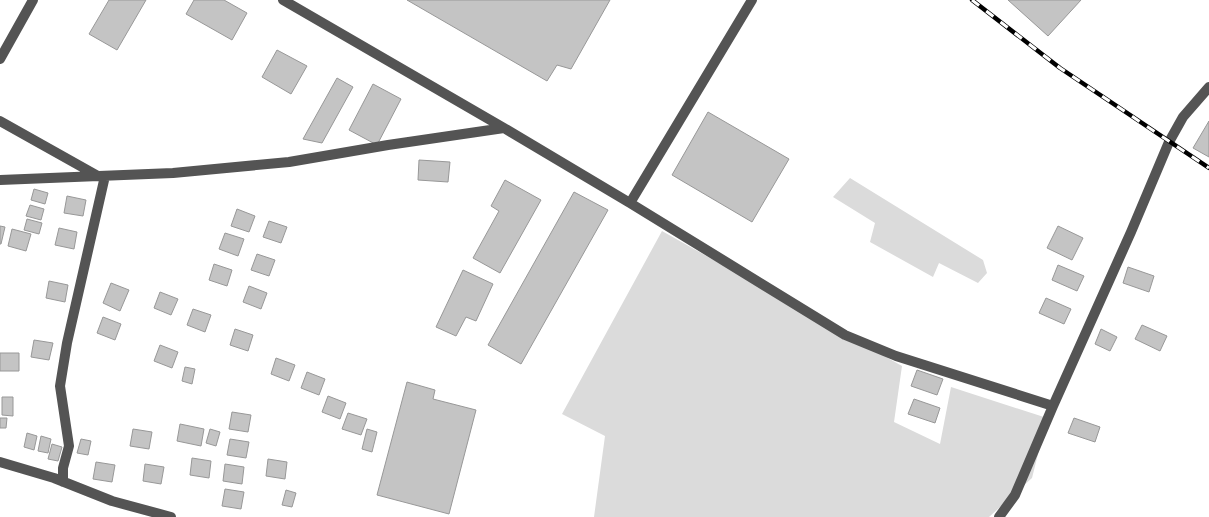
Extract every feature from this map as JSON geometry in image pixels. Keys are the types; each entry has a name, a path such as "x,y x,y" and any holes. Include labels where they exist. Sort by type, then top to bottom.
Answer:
{"street":[{"path":"0,59 33,0"},
{"path":"283,0 630,203 845,335 896,356 1053,406"},
{"path":"630,203 752,0"},
{"path":"999,517 1015,495 1169,142 1183,116 1209,87"},
{"path":"0,121 101,176"},
{"path":"0,180 173,173 289,162 388,145 504,128"},
{"path":"63,482 63,468 69,446 60,386 67,343 101,176"},
{"path":"0,462 63,482 112,501 171,517"}],"shaded area":[{"path":"850,178 983,260 987,273 978,283 939,263 933,277 870,242 875,223 833,197"},
{"path":"662,231 902,366 894,422 940,444 951,387 1047,418 1032,478 989,517 594,517 605,436 562,414"}],"building":[{"path":"109,0 146,0 117,50 89,34"},
{"path":"194,0 224,0 247,13 232,40 186,14"},
{"path":"407,0 610,0 571,69 557,65 547,81"},
{"path":"1008,0 1081,0 1048,36"},
{"path":"277,50 307,66 291,94 262,77"},
{"path":"337,78 353,87 322,143 303,139"},
{"path":"373,84 401,99 377,145 349,130"},
{"path":"708,112 789,159 752,222 672,175"},
{"path":"1209,121 1209,157 1193,148"},
{"path":"419,160 450,162 448,182 418,180"},
{"path":"505,180 541,200 500,273 473,258 499,211 491,206"},
{"path":"34,189 48,193 45,204 31,200"},
{"path":"574,192 608,210 521,364 488,345"},
{"path":"67,196 86,200 83,216 64,213"},
{"path":"30,205 44,209 41,220 26,216"},
{"path":"237,209 255,216 249,232 231,226"},
{"path":"27,219 42,223 39,234 24,230"},
{"path":"269,221 287,227 281,243 263,237"},
{"path":"0,226 5,227 1,244 0,244"},
{"path":"1058,226 1083,238 1072,260 1047,248"},
{"path":"59,228 77,232 74,249 55,245"},
{"path":"12,229 31,234 26,251 8,246"},
{"path":"225,233 244,239 238,256 219,249"},
{"path":"257,254 275,260 269,276 251,270"},
{"path":"214,264 232,270 227,286 209,280"},
{"path":"1058,265 1084,276 1077,291 1052,280"},
{"path":"1128,267 1154,276 1149,292 1123,283"},
{"path":"463,270 493,284 476,321 466,317 456,336 436,327"},
{"path":"49,281 68,285 65,302 46,298"},
{"path":"111,283 129,290 120,311 103,303"},
{"path":"249,286 267,293 261,309 243,302"},
{"path":"160,292 178,299 171,315 154,308"},
{"path":"1046,298 1071,309 1064,324 1039,313"},
{"path":"193,309 211,315 205,332 187,325"},
{"path":"103,317 121,324 115,340 97,333"},
{"path":"1142,325 1167,336 1160,351 1135,339"},
{"path":"235,329 253,335 248,351 230,345"},
{"path":"1101,329 1117,337 1110,351 1095,344"},
{"path":"34,340 53,343 49,360 31,357"},
{"path":"160,345 178,352 172,368 154,361"},
{"path":"0,353 19,353 19,371 0,371"},
{"path":"276,358 295,365 289,381 271,374"},
{"path":"185,367 195,369 192,384 182,381"},
{"path":"917,370 943,379 937,395 911,386"},
{"path":"307,372 325,379 319,395 301,388"},
{"path":"407,382 435,390 433,399 476,410 449,514 377,495"},
{"path":"328,396 346,403 340,419 322,412"},
{"path":"2,397 13,397 13,416 2,415"},
{"path":"914,399 940,408 935,423 908,414"},
{"path":"232,412 251,415 248,432 229,429"},
{"path":"348,413 367,419 361,435 342,429"},
{"path":"0,418 7,418 6,428 0,428"},
{"path":"1074,418 1100,427 1095,442 1068,433"},
{"path":"180,424 204,429 201,446 177,441"},
{"path":"133,429 152,432 149,449 130,446"},
{"path":"210,429 220,432 216,446 206,443"},
{"path":"367,429 377,432 372,452 362,449"},
{"path":"27,433 37,436 34,450 24,447"},
{"path":"41,436 51,439 48,453 38,451"},
{"path":"81,439 91,441 88,455 77,453"},
{"path":"230,439 249,442 246,458 227,455"},
{"path":"52,444 62,447 58,461 48,459"},
{"path":"192,458 211,461 209,478 190,475"},
{"path":"268,459 287,462 285,479 266,476"},
{"path":"96,462 115,465 112,482 93,479"},
{"path":"145,464 164,467 161,484 143,481"},
{"path":"225,464 244,467 242,484 223,481"},
{"path":"225,489 244,492 241,509 222,506"},
{"path":"286,490 296,493 292,507 282,505"}],"railway":[{"path":"972,0 1060,68 1209,168"}]}
